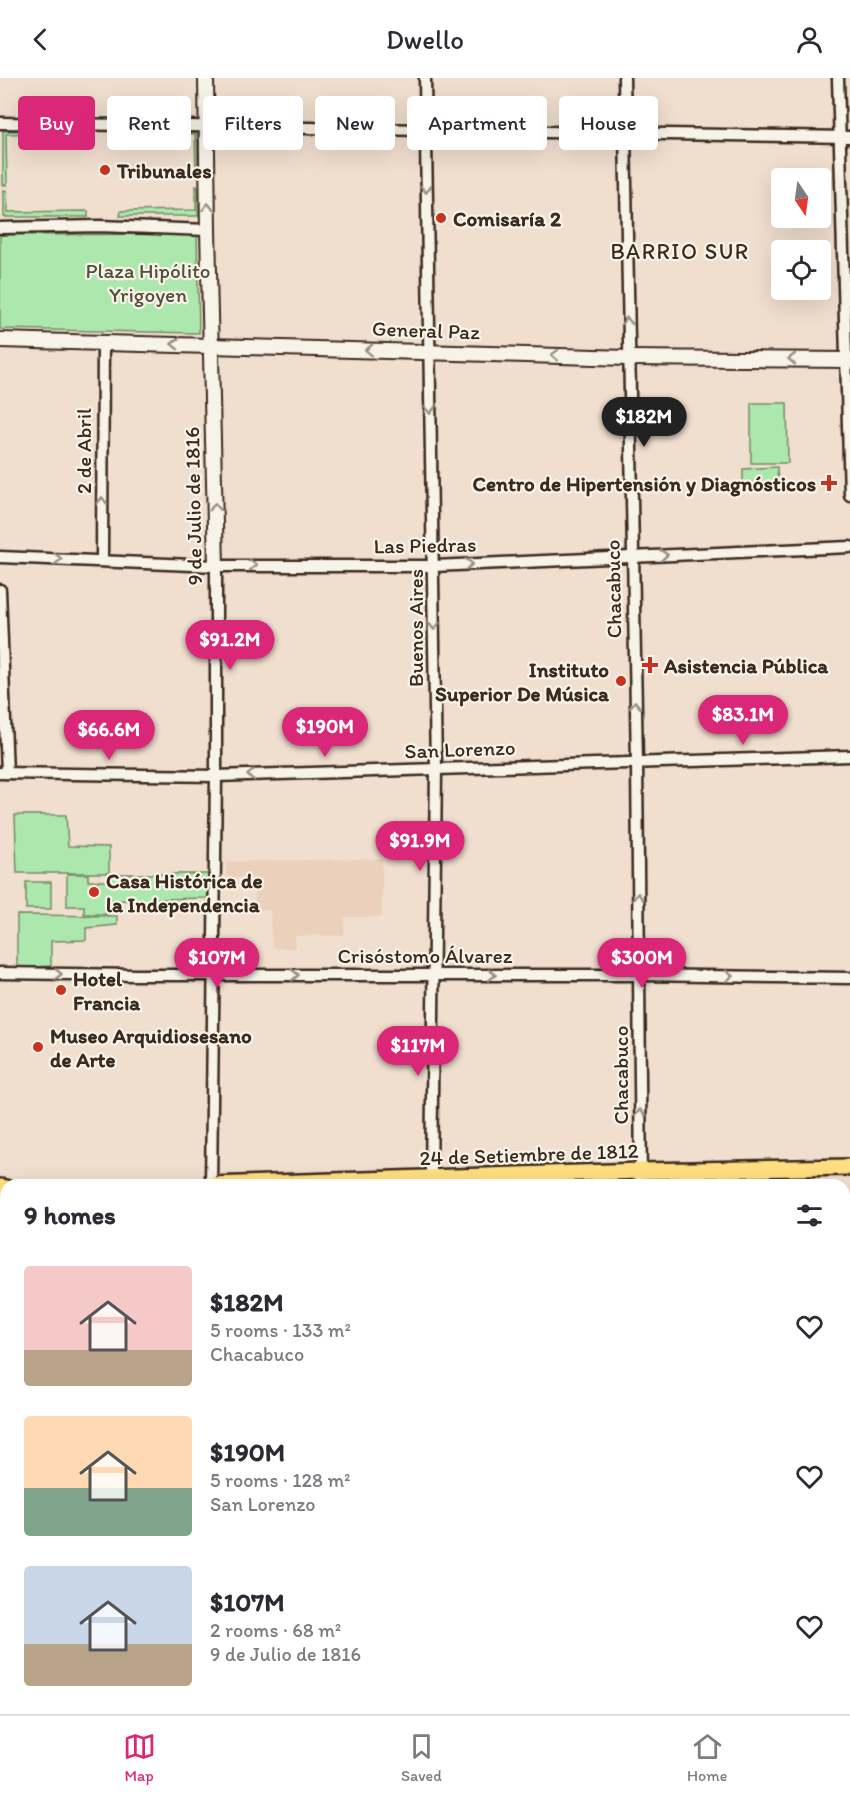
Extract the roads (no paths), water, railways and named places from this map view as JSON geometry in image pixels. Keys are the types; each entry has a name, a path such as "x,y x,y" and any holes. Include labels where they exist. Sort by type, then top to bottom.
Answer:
{"main road":[{"name":"24 de Setiembre de 1812","path":"431,1179 641,1178 850,1167"}],"street":[{"name":"9 de Julio de 1816","path":"206,78 206,96"},
{"name":"Buenos Aires","path":"425,78 425,96"},
{"name":"Chacabuco","path":"624,78 624,96"},
{"path":"838,78 845,137 850,495"},
{"path":"0,123 203,127"},
{"path":"303,128 407,130"},
{"path":"658,134 845,137"},
{"name":"9 de Julio de 1816","path":"207,150 216,566 216,776 210,1179"},
{"name":"Buenos Aires","path":"426,150 436,769 431,1179"},
{"name":"Chacabuco","path":"624,150 637,763 641,1178"},
{"path":"0,228 99,226 208,230"},
{"name":"General Paz","path":"0,340 210,344 628,358 848,360"},
{"name":"2 de Abril","path":"102,560 103,342"},
{"name":"Las Piedras","path":"0,557 216,566 434,566 850,547"},
{"path":"0,590 3,773"},
{"name":"San Lorenzo","path":"3,773 216,776 850,756"},
{"name":"Crisóstomo Álvarez","path":"0,973 850,978"}],"place":[{"name":"Tribunales","path":"105,170"},
{"name":"Comisaría 2","path":"441,218"},
{"name":"Centro de Hipertensión y Diagnósticos","path":"829,483"},
{"name":"Asistencia Pública","path":"650,665"},
{"name":"Instituto Superior De Música","path":"621,681"},
{"name":"Casa Histórica de la Independencia","path":"94,892"},
{"name":"Hotel Francia","path":"61,990"},
{"name":"Museo Arquidiosesano de Arte","path":"38,1047"}],"district":[{"name":"BARRIO SUR","path":"680,251"}],"park label":[{"name":"Plaza Hipólito Yrigoyen","path":"148,282"}]}
